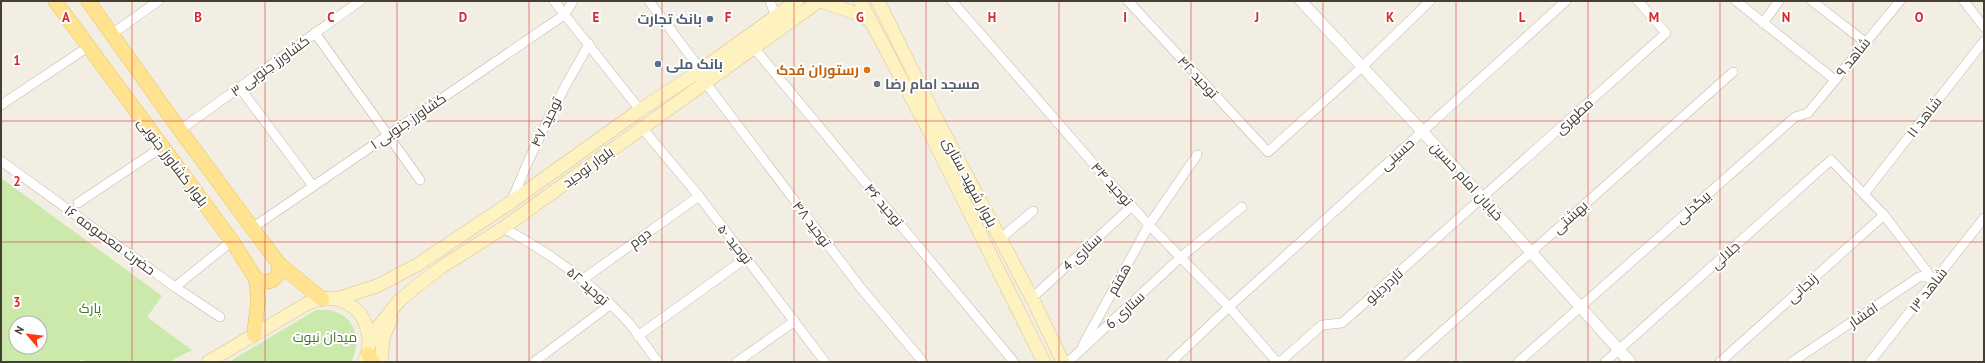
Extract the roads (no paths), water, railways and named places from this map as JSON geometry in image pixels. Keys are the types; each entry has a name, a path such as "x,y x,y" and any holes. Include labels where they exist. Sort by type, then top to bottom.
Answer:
{"main road":[{"name":"بلوار کشاورز جنوبی","path":"55,1 232,241 256,279 258,300 254,335"},
{"name":"بلوار کشاورز جنوبی","path":"88,1 180,130 279,264 322,299"},
{"name":"بلوار توحید","path":"369,355 378,327 399,301 418,285 443,266 503,228 642,128 703,76 797,1"},
{"name":"بلوار توحید","path":"336,299 377,286 396,277 510,203 640,110 754,48 820,1"},
{"path":"820,1 858,14 870,21"},
{"name":"بلوار شهید ستاری","path":"860,1 927,127 1044,362"},
{"name":"بلوار شهید ستاری","path":"878,1 936,118 1032,298 1063,362"},
{"path":"256,279 263,282 270,282 276,278 280,272 279,264"},
{"path":"381,362 383,338 390,321 400,304 418,285"},
{"path":"208,362 308,302 322,299 336,299 349,304 360,314 367,326 369,355"}],"street":[{"path":"112,34 158,1"},
{"name":"کشاورز جنوبی ۳","path":"180,130 360,1"},
{"path":"554,1 640,110"},
{"path":"564,15 573,1"},
{"name":"توحید ۴۸","path":"648,1 860,288 923,362"},
{"path":"770,1 776,17"},
{"name":"توحید ۴۴","path":"952,1 1149,225 1229,307 1279,362"},
{"name":"توحید ۴۲","path":"1128,1 1268,152 1362,67"},
{"name":"خیابان امام حسین","path":"1301,1 1422,131 1630,362"},
{"path":"1362,67 1430,1"},
{"name":"حسینی","path":"1171,362 1229,307 1566,1"},
{"name":"مطهری","path":"1482,198 1666,33 1638,1"},
{"path":"1736,1 1834,80"},
{"path":"1763,23 1779,1"},
{"path":"1812,1 1865,42"},
{"name":"شاهد ۹","path":"1808,113 1900,1"},
{"path":"1964,1 1984,27"},
{"name":"کشاورز جنوبی ۱","path":"252,228 564,15"},
{"path":"315,33 420,180"},
{"name":"شاهد ۱۱","path":"1864,194 1984,41"},
{"name":"توحید ۴۷","path":"510,203 523,170 561,92 589,44"},
{"path":"1,105 88,47"},
{"name":"توحید ۴۶","path":"754,48 1014,362"},
{"name":"بهشتی","path":"1408,362 1733,72"},
{"path":"240,87 312,186"},
{"name":"بیگدلی","path":"1518,362 1795,117 1808,113"},
{"name":"توحید ۵۰","path":"642,128 699,196 825,362"},
{"path":"78,203 162,147"},
{"name":"هفتم","path":"1078,354 1149,225 1197,155"},
{"name":"جلالی","path":"1605,362 1831,160 1864,194"},
{"name":"حضرت معصومه ۱۶","path":"1,162 220,317"},
{"path":"1864,194 1884,215 1935,282"},
{"name":"دوم","path":"582,280 699,196"},
{"name":"تاردردیلو","path":"1279,362 1322,325 1342,323 1482,198"},
{"name":"ستاری 4","path":"1032,298 1132,206"},
{"name":"ستاری 6","path":"1068,362 1181,257 1242,207"},
{"path":"1000,239 1033,211"},
{"name":"زنجانی","path":"1720,362 1884,215"},
{"name":"شاهد ۱۳","path":"1870,362 1935,282 1984,218"},
{"name":"توحید ۵۲","path":"503,228 536,245 582,280 610,305 638,336 658,362"},
{"path":"175,286 232,241"},
{"path":"638,336 746,258"},
{"name":"افشار","path":"1792,362 1919,277 1925,276 1935,282"},
{"path":"534,362 610,305"},
{"path":"737,362 795,322"}],"place":[{"name":"بانک تجارت","path":"710,19"},
{"name":"بانک ملی","path":"658,64"},
{"name":"رستوران فدک","path":"867,70"},
{"name":"مسجد امام رضا","path":"877,84"}],"park label":[{"name":"پارک","path":"90,308"},
{"name":"میدان نبوت","path":"325,337"}]}
